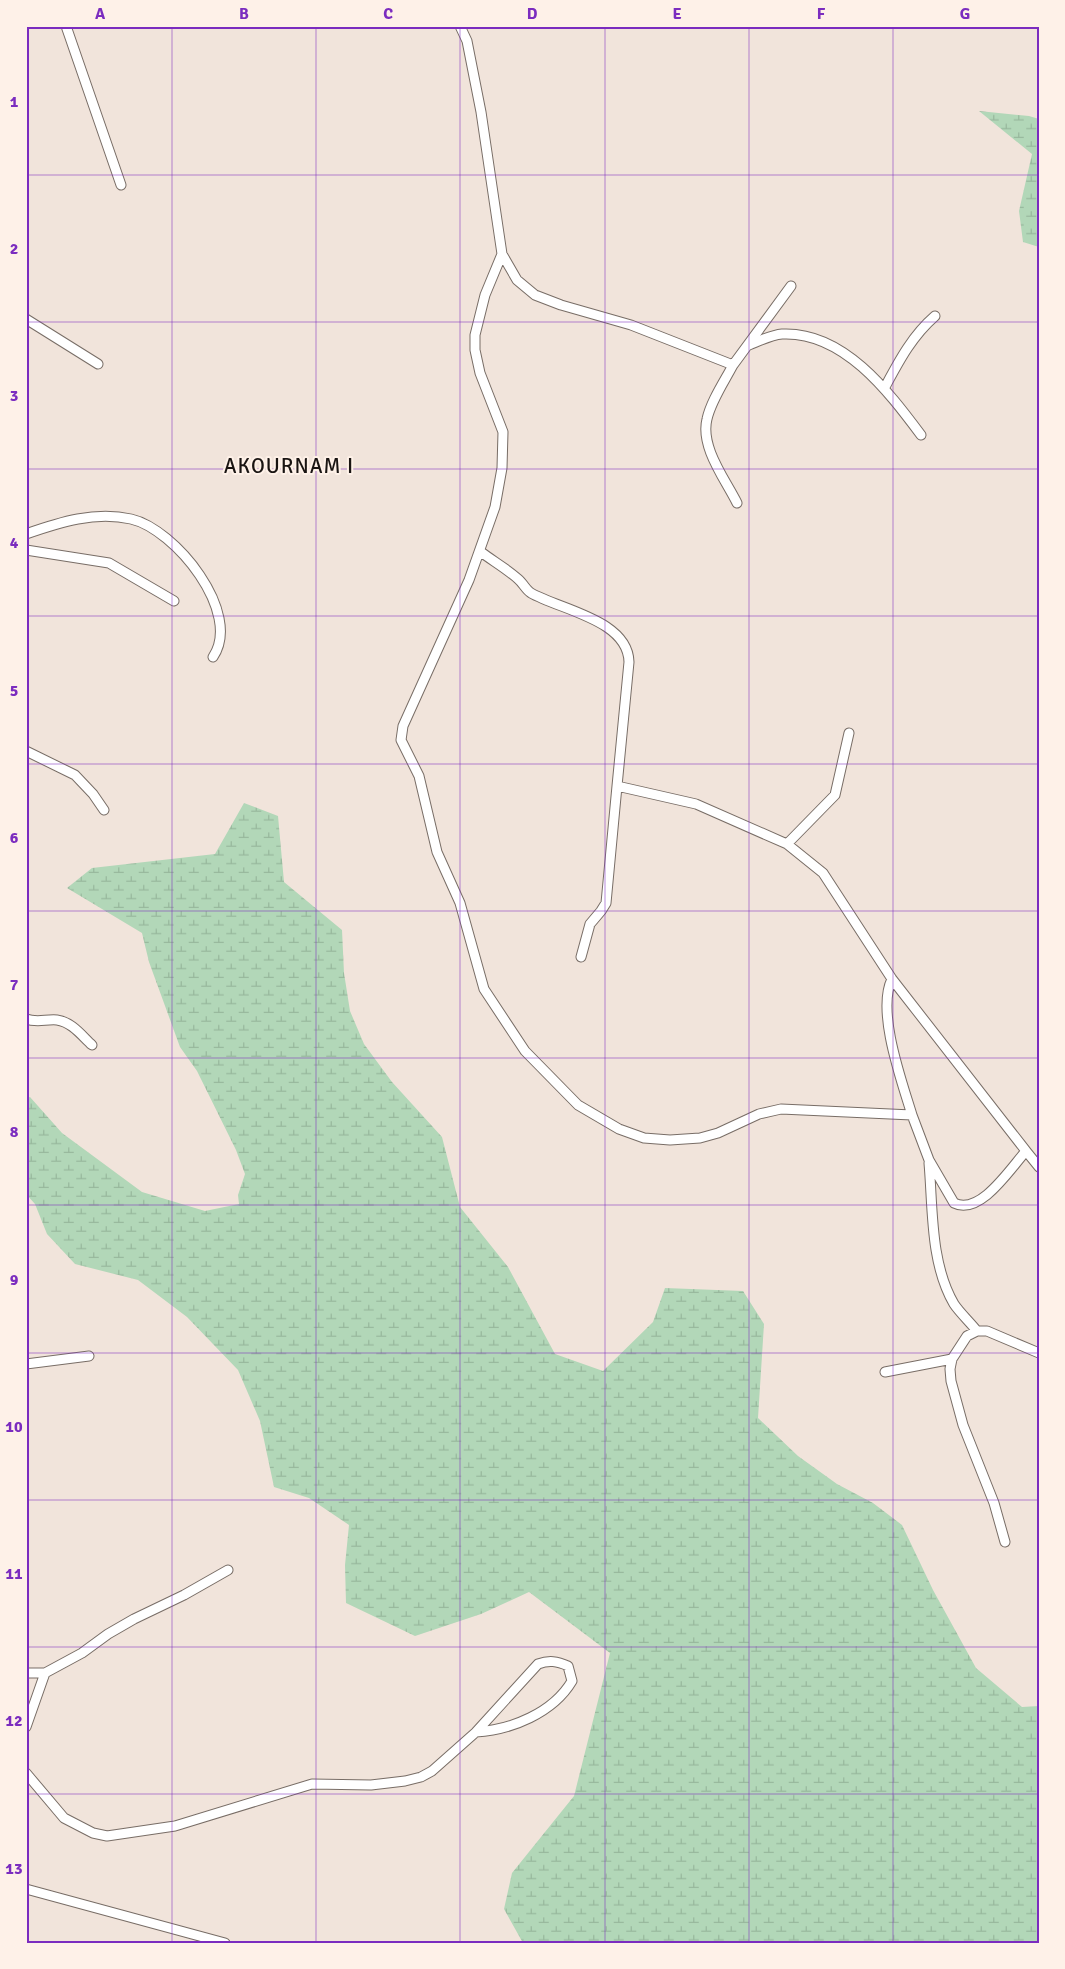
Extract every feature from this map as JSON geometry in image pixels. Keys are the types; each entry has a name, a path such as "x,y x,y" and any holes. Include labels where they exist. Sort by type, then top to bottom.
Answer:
{"street":[{"path":"66,26 121,185"},
{"path":"460,26 467,41 481,112 502,254 517,280 535,295 561,305 631,325 733,365"},
{"path":"502,254 485,295 475,334 474,350 480,373 503,432 502,468 495,507 481,552 403,726 401,740 422,784 437,852 460,903 484,989 525,1051 578,1105 619,1129 644,1138 670,1140 700,1138 718,1133 759,1114 781,1109 912,1116"},
{"path":"737,503 711,451 706,429 707,418 733,365 791,286"},
{"path":"884,387 904,352 921,328 935,316"},
{"path":"26,319 98,364"},
{"path":"749,345 780,334 801,335 822,340 884,387 921,435"},
{"path":"26,534 90,517 132,520 154,528 182,551 203,578 218,613 221,636 218,650 213,657"},
{"path":"26,550 109,563 174,601"},
{"path":"481,552 518,578 530,592 610,629 622,638 629,651 606,902 602,912 590,924 581,957"},
{"path":"787,844 835,795 849,733"},
{"path":"26,751 75,775 93,794 104,810"},
{"path":"617,786 696,804 787,844 823,873 892,979 1039,1167"},
{"path":"892,979 888,988 892,1046 912,1116 929,1160 954,1203 965,1206 974,1204 985,1196 1026,1151"},
{"path":"26,1019 34,1022 56,1020 67,1022 92,1045"},
{"path":"929,1160 934,1226 944,1280 955,1304 977,1331"},
{"path":"1005,1542 994,1503 963,1425 951,1381 950,1369 952,1359 967,1336 977,1331 987,1331 1039,1352"},
{"path":"26,1364 89,1356"},
{"path":"885,1372 952,1359"},
{"path":"26,1673 45,1673 82,1653 108,1634 134,1619 184,1595 228,1570"},
{"path":"26,1773 64,1818 92,1833 107,1836 175,1826 312,1784 380,1785 420,1778 432,1771 476,1732 538,1664 547,1661 560,1662 568,1666 572,1681 560,1697 512,1726 494,1731 476,1732"},
{"path":"26,1727 45,1673"},
{"path":"26,1889 225,1943"}],"green space":[{"path":"979,111 1029,116 1039,119 1039,247 1023,242 1019,211 1032,154"},
{"path":"244,803 278,816 284,882 342,930 344,973 350,1011 364,1044 392,1082 442,1137 460,1207 508,1267 555,1354 603,1371 653,1322 665,1288 743,1291 764,1324 758,1418 798,1456 837,1484 873,1503 902,1525 933,1590 976,1668 1022,1707 1039,1706 1039,1943 523,1943 504,1909 512,1873 574,1796 610,1653 529,1592 481,1614 415,1636 346,1603 345,1565 349,1525 309,1498 274,1487 260,1421 238,1370 187,1317 138,1280 75,1264 47,1234 35,1204 26,1194 26,1098 30,1097 62,1133 142,1192 205,1211 239,1204 238,1195 245,1174 236,1150 197,1071 180,1047 149,962 142,933 67,888 92,868 215,854"}],"district":[{"name":"AKOURNAM I","path":"289,466"}]}
